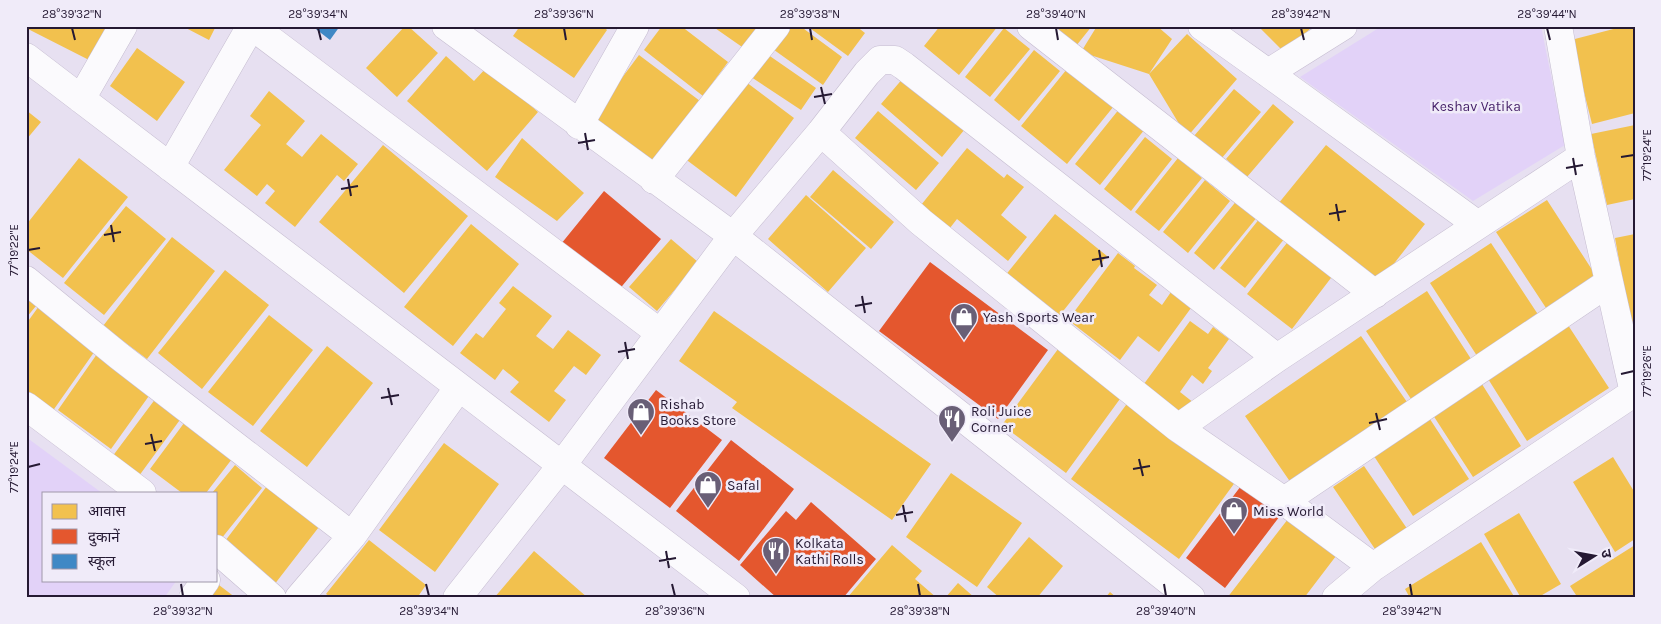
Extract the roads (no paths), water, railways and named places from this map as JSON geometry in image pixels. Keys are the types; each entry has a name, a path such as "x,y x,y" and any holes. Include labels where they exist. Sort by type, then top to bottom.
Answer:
{"street":[{"path":"81,99 123,26"},
{"path":"170,167 252,26 660,333"},
{"path":"446,26 733,236 1191,598"},
{"path":"654,180 776,26"},
{"path":"1031,26 1375,294"},
{"path":"1202,26 1478,225"},
{"path":"1268,72 1343,26"},
{"path":"1336,598 1373,567 1634,393 1581,157 1558,26"},
{"path":"580,125 626,30"},
{"path":"26,57 736,598"},
{"path":"457,598 562,465 733,236 821,132 867,73 880,60 895,60 1277,358"},
{"path":"821,132 921,222 1178,428 1284,501 1373,567"},
{"path":"1178,428 1277,358 1581,157"},
{"path":"26,280 119,356 352,536"},
{"path":"1284,501 1608,283"},
{"path":"300,597 352,536 459,387"},
{"path":"26,406 141,492"},
{"path":"219,557 272,598"},
{"path":"193,598 205,582"}],"place":[{"name":"Yash Sports Wear","path":"964,341"},
{"name":"Rishab Books Store","path":"641,436"},
{"name":"Roli Juice Corner","path":"952,443"},
{"name":"Safal","path":"708,509"},
{"name":"Miss World","path":"1234,535"},
{"name":"Kolkata Kathi Rolls","path":"776,575"}],"park label":[{"name":"Keshav Vatika","path":"1476,106"}]}
